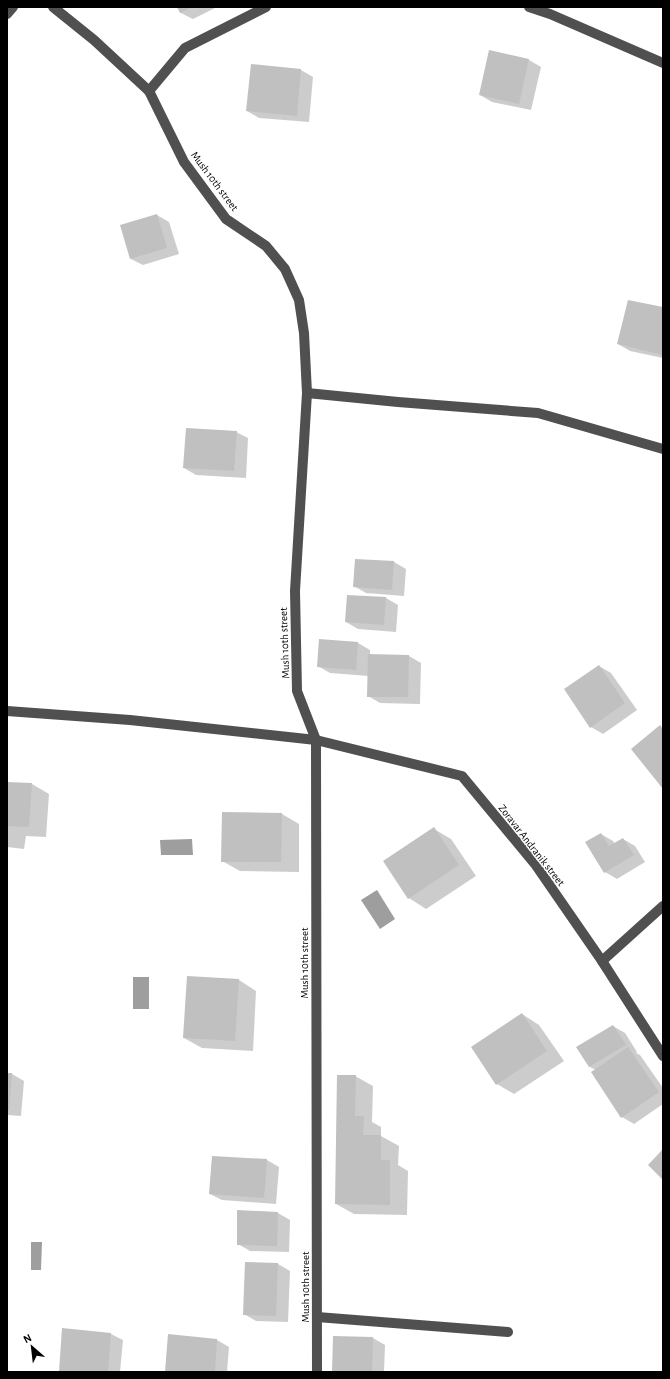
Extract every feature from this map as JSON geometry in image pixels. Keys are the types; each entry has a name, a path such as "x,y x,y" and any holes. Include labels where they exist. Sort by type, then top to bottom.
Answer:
{"street":[{"path":"7,14 13,7"},
{"name":"Mush 10th street","path":"53,7 94,40 149,91 184,162 226,219 266,246 285,269 299,300 304,333 307,393 295,592 297,690 316,740 317,1372"},
{"path":"149,91 185,48 266,7"},
{"path":"529,7 550,14 663,62"},
{"path":"307,393 538,413 663,449"},
{"name":"Zoravar Andranik street","path":"7,711 130,720 316,740 462,776 535,864 602,961 663,1056"},
{"path":"602,961 663,906"},
{"path":"317,1317 508,1332"}],"shaded area":[{"path":"192,839 193,855 161,855 160,840"},
{"path":"377,890 395,919 380,929 361,900"},
{"path":"133,977 149,977 149,1009 133,1009"},
{"path":"31,1242 42,1242 41,1270 31,1270"}],"building":[{"path":"177,7 192,7 180,13"},
{"path":"489,50 529,59 519,104 479,95"},
{"path":"251,64 301,69 297,116 246,111"},
{"path":"157,214 167,248 130,259 120,225"},
{"path":"628,300 663,307 663,355 617,344"},
{"path":"186,428 237,431 234,471 183,468"},
{"path":"355,559 394,561 392,590 353,587"},
{"path":"347,595 386,597 384,625 345,622"},
{"path":"319,639 358,642 356,670 317,667"},
{"path":"368,654 409,655 408,697 367,697"},
{"path":"599,665 625,703 590,728 564,689"},
{"path":"660,725 663,729 663,789 631,749"},
{"path":"7,782 32,783 29,827 7,826"},
{"path":"222,812 282,813 281,862 221,862"},
{"path":"434,827 459,865 408,899 383,861"},
{"path":"601,833 609,846 623,838 634,855 604,873 585,842"},
{"path":"187,976 239,979 235,1041 183,1038"},
{"path":"522,1013 547,1051 496,1085 471,1047"},
{"path":"613,1025 626,1045 589,1067 576,1047"},
{"path":"628,1047 659,1092 621,1118 591,1072"},
{"path":"7,1073 12,1073 9,1110 7,1110"},
{"path":"337,1075 356,1075 355,1116 364,1116 363,1135 381,1135 381,1160 390,1160 390,1205 335,1204"},
{"path":"663,1149 663,1180 648,1165"},
{"path":"212,1156 267,1159 264,1198 209,1194"},
{"path":"237,1210 278,1212 277,1246 237,1245"},
{"path":"245,1262 278,1263 276,1316 243,1315"},
{"path":"62,1328 111,1333 108,1372 59,1372"},
{"path":"168,1334 217,1339 215,1372 165,1372"},
{"path":"333,1336 373,1337 372,1372 332,1372"}]}
